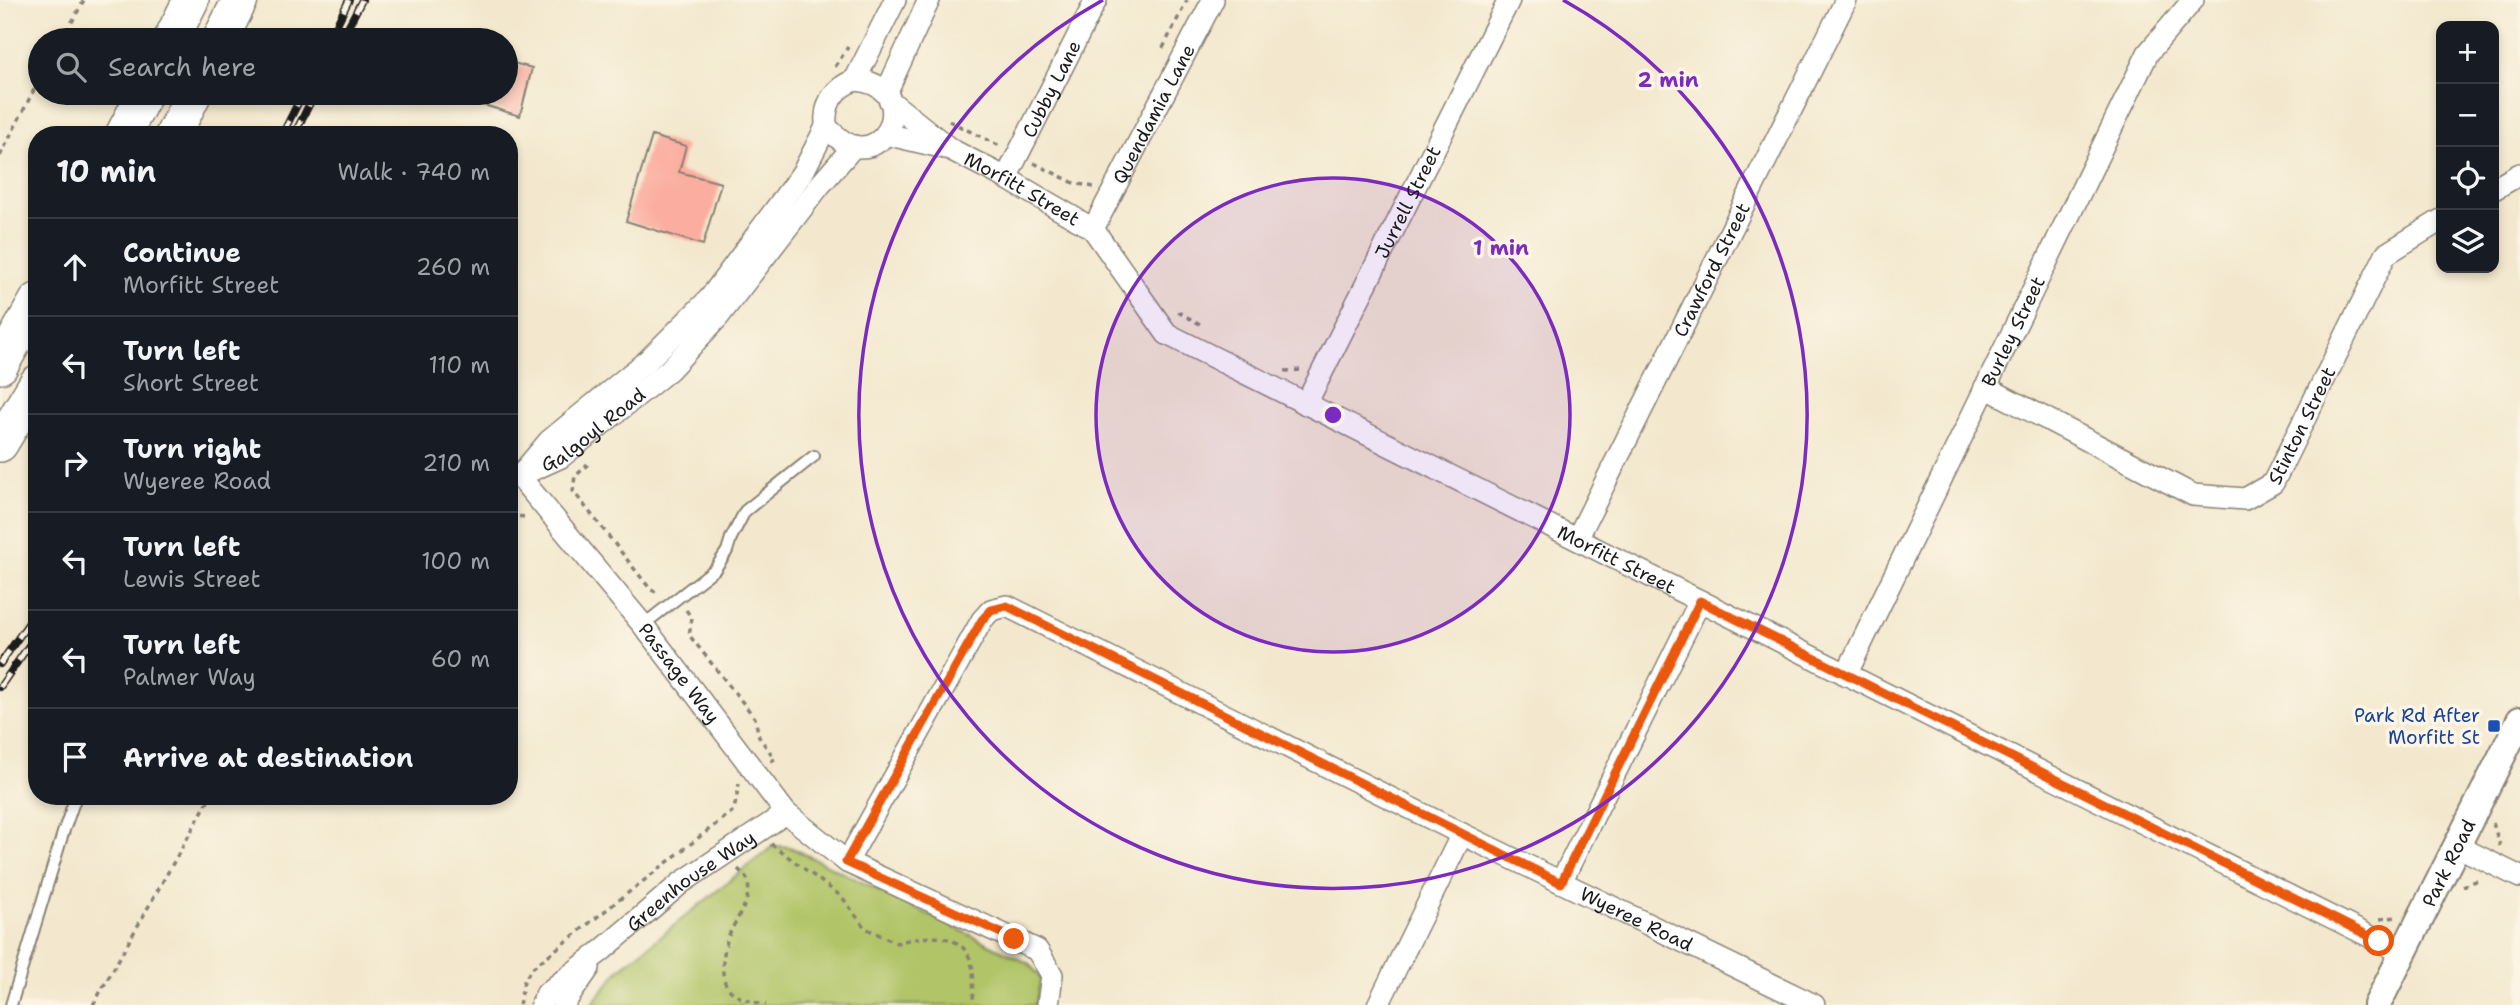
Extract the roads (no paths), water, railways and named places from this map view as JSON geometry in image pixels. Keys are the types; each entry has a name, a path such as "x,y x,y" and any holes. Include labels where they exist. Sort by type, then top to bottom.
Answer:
{"highway":[{"path":"177,28 191,0"},
{"path":"226,28 240,0"},
{"path":"128,126 139,105"},
{"path":"178,126 188,105"},
{"path":"0,366 28,317"},
{"path":"0,444 28,398"}],"street":[{"path":"855,80 895,0"},
{"path":"888,97 929,0"},
{"name":"Cubby Lane","path":"1006,177 1096,0"},
{"name":"Quendamia Lane","path":"1093,229 1213,0"},
{"name":"Jurrell Street","path":"1306,404 1509,0"},
{"name":"Crawford Street","path":"1577,539 1846,0"},
{"name":"Burley Street","path":"1846,674 2148,53 2193,0"},
{"path":"855,80 868,81 880,87 893,109 892,122 886,134 865,146 854,146 839,139 826,127 828,105 833,94 842,85 855,80"},
{"name":"Morfitt Street","path":"888,97 950,149"},
{"name":"Galgoyl Road","path":"733,282 803,172 826,127"},
{"name":"Morfitt Street","path":"886,134 950,149 1006,177 1093,229 1167,334 2403,953"},
{"name":"Galgoyl Road","path":"519,476 549,441 648,360 710,298 733,282 854,146"},
{"path":"2499,186 2520,174"},
{"name":"Stinton Street","path":"1985,387 2193,495 2245,499 2273,483 2386,254 2436,223"},
{"name":"Passage Way","path":"519,476 643,625 786,813 846,862 1037,950 1052,975 1048,1005"},
{"path":"1561,883 1700,601"},
{"name":"Wyeree Road","path":"846,862 982,620 991,610 1007,606 1561,883 1814,1005"},
{"name":"Park Road","path":"2377,1005 2520,720"},
{"name":"Greenhouse Way","path":"541,1005 547,993 681,883 786,813"},
{"path":"1378,1005 1462,834"},
{"path":"2457,846 2520,877"},
{"name":"Greenhouse Way","path":"563,1005 600,952"}],"lane":[{"path":"643,625 715,569 727,551 745,511 814,456"},
{"path":"11,1005 73,805"}],"railway":[{"path":"335,28 349,0"},
{"path":"347,28 362,0"},
{"path":"286,126 297,105"},
{"path":"298,126 309,105"},
{"path":"0,664 28,624"},
{"path":"0,687 28,647"}],"place":[{"name":"Park Rd After Morfitt St","path":"2494,726"}]}
